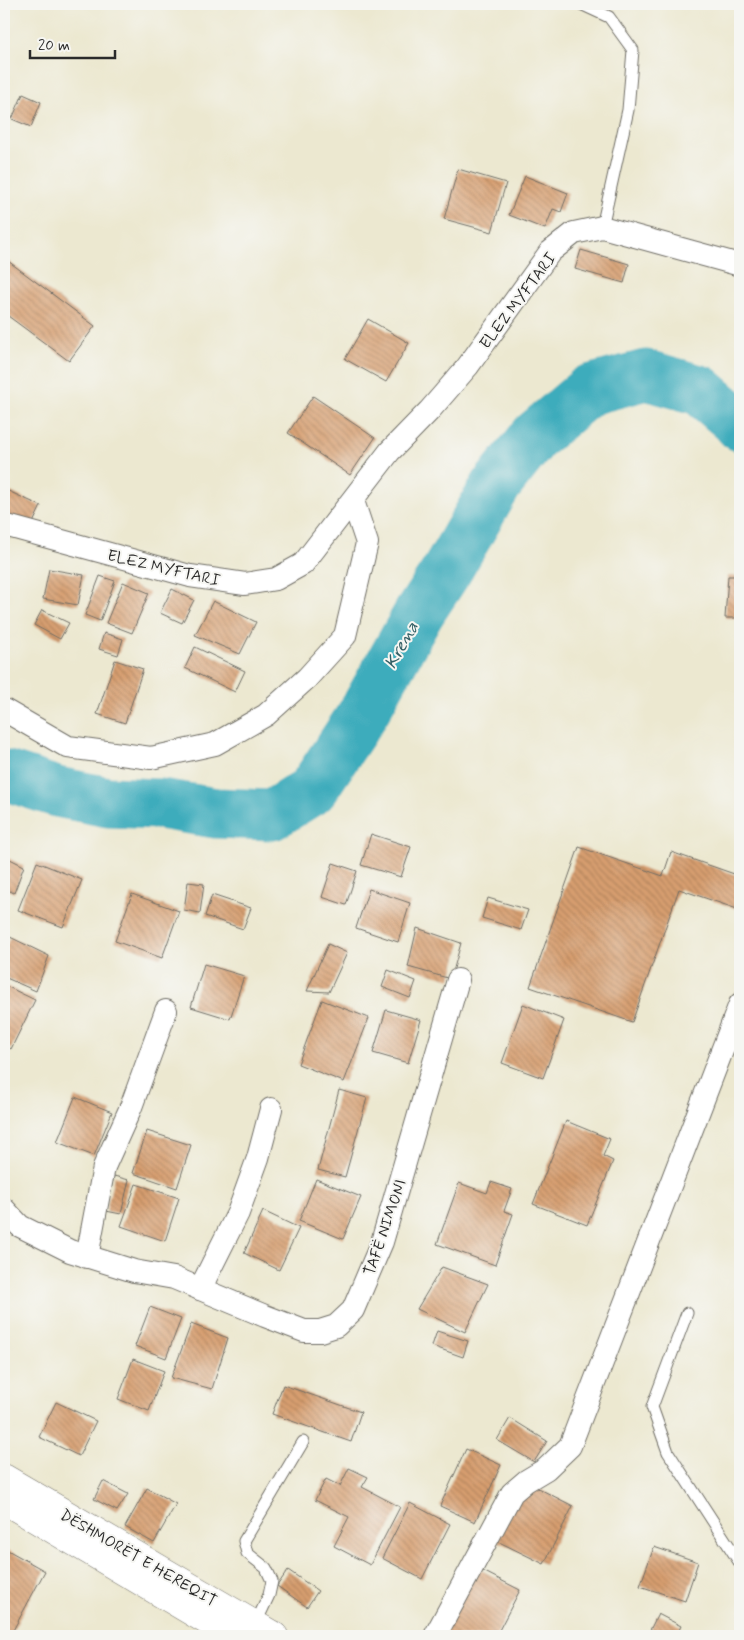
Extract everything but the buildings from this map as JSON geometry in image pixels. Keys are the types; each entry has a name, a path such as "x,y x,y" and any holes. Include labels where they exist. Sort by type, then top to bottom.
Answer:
{"main road":[{"name":"DËSHMORËT E HEREQIT","path":"4,1478 254,1632"},
{"path":"4,1500 254,1632"}],"street":[{"name":"ELEZ MYFTARI","path":"4,525 190,576 245,584 276,580 303,564 390,451 429,411 468,366 550,252 574,233 602,227 740,265"},
{"path":"4,710 68,747 151,758 215,744 266,716 307,678 345,636 367,543 353,501"},
{"name":"TAFË NIMONI","path":"4,1209 20,1226 70,1251 87,1257 134,1271 174,1278 304,1331 320,1331 336,1326 353,1310 382,1242 458,980"},
{"path":"436,1636 512,1493 526,1481 546,1470 570,1446 740,1004"},
{"path":"87,1257 104,1167 131,1106 166,1012"},
{"path":"200,1289 238,1213 258,1158 271,1109"}],"lane":[{"path":"581,4 608,17 633,50 628,110 602,227"},
{"path":"687,1313 652,1407 668,1452 740,1563"},
{"path":"254,1632 269,1596 272,1582 266,1568 248,1553 244,1541 303,1442"}],"waterway":[{"name":"Krena","path":"4,775 57,792 108,802 160,804 216,813 272,815 312,790 362,715 419,613 446,572 497,484 535,436 589,390 646,375 700,390 740,426"}]}
